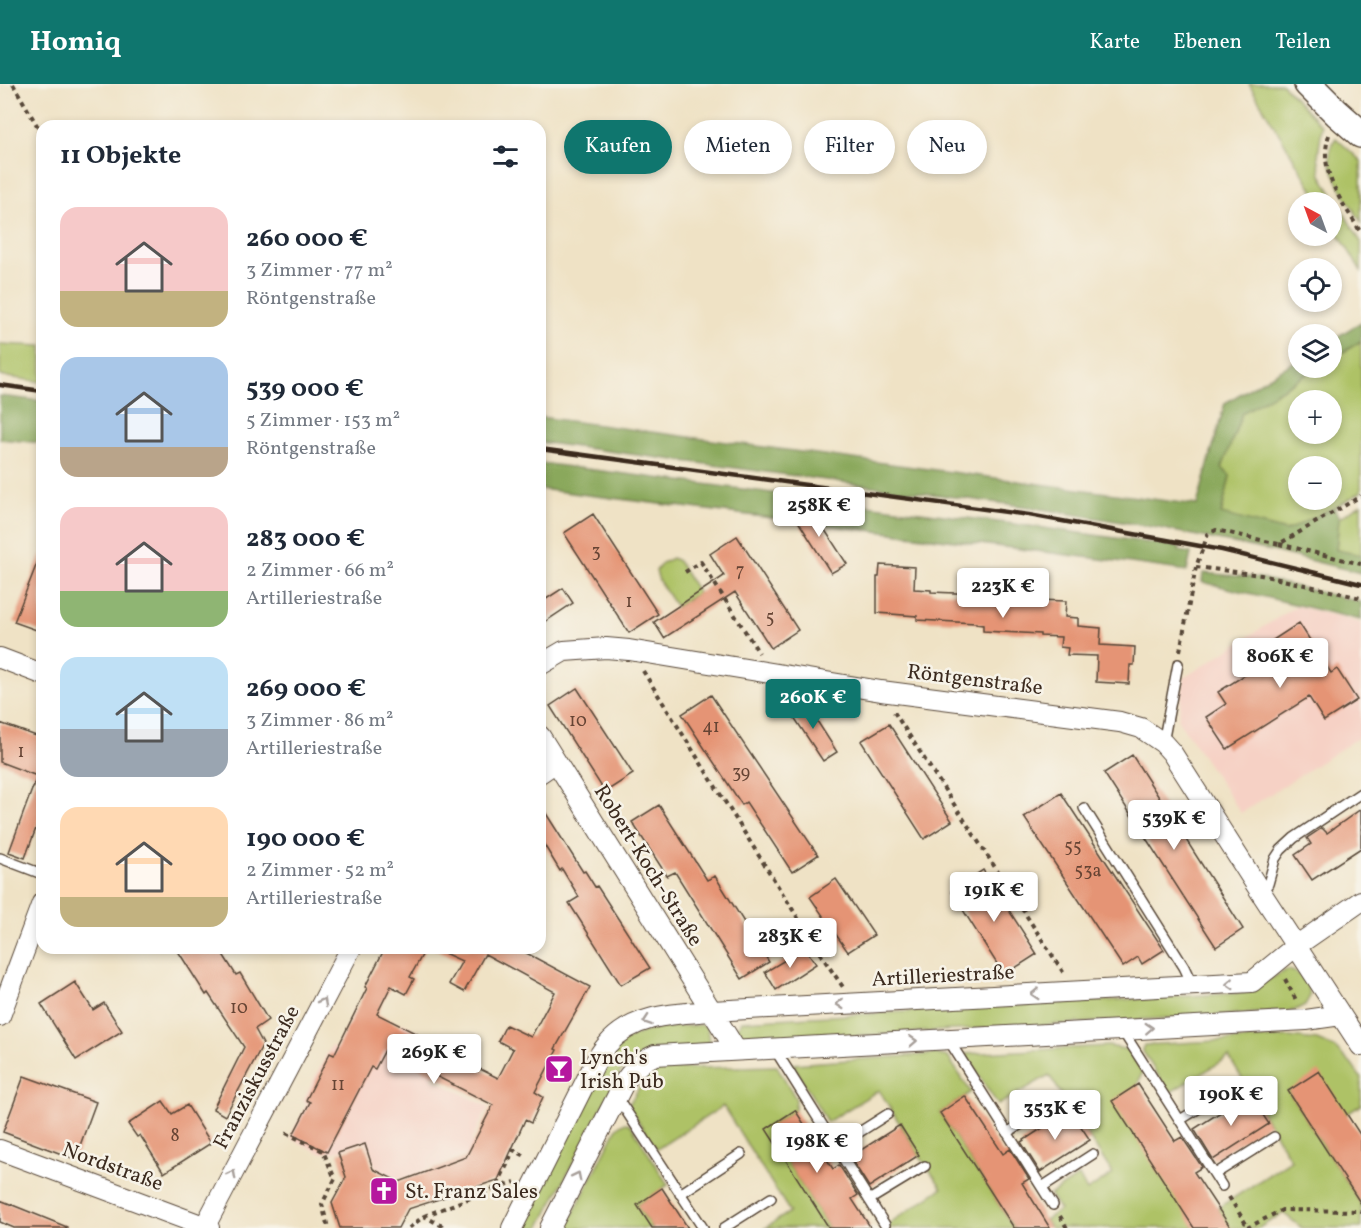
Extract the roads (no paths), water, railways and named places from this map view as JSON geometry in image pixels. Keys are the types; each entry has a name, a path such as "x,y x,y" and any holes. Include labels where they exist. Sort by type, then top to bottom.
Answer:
{"main road":[{"path":"1308,84 1361,134"}],"street":[{"name":"Röntgenstraße","path":"546,662 564,651 606,648 629,650 881,691 1120,722 1141,728 1163,743 1186,773 1361,1046"},
{"path":"0,658 36,672"},
{"name":"Robert-Koch-Straße","path":"548,768 736,1050"},
{"name":"Artilleriestraße","path":"512,1228 597,1059 608,1043 623,1031 642,1021 666,1014 712,1011 1252,982 1296,946 1361,901"},
{"path":"1,1011 36,919"},
{"name":"Franziskusstraße","path":"206,1227 348,954"},
{"path":"550,1228 633,1069 655,1055 1306,1020 1341,1015"},
{"name":"Nordstraße","path":"0,1150 206,1227"}],"lane":[{"path":"1163,743 1178,664"},
{"path":"1260,891 1268,884 1275,859 1281,850 1294,838 1361,793"},
{"path":"1084,808 1184,967 1193,986"},
{"path":"0,858 36,872"},
{"path":"1122,1030 1222,1186"},
{"path":"948,1039 1053,1205"},
{"path":"774,1048 885,1225"},
{"path":"1180,1120 1241,1082"},
{"path":"617,1097 703,1228"},
{"path":"1007,1133 1055,1102"},
{"path":"836,1147 888,1114"},
{"path":"1215,1174 1274,1137"},
{"path":"680,1194 741,1154"},
{"path":"1042,1187 1092,1154"},
{"path":"869,1200 925,1166"},
{"path":"724,1228 771,1198"}],"railway":[{"path":"0,385 36,390"},
{"path":"546,450 1029,515 1222,550 1361,584"}],"place":[{"name":"Lynch's Irish Pub","path":"559,1069"},
{"name":"St. Franz Sales","path":"384,1191"}]}
